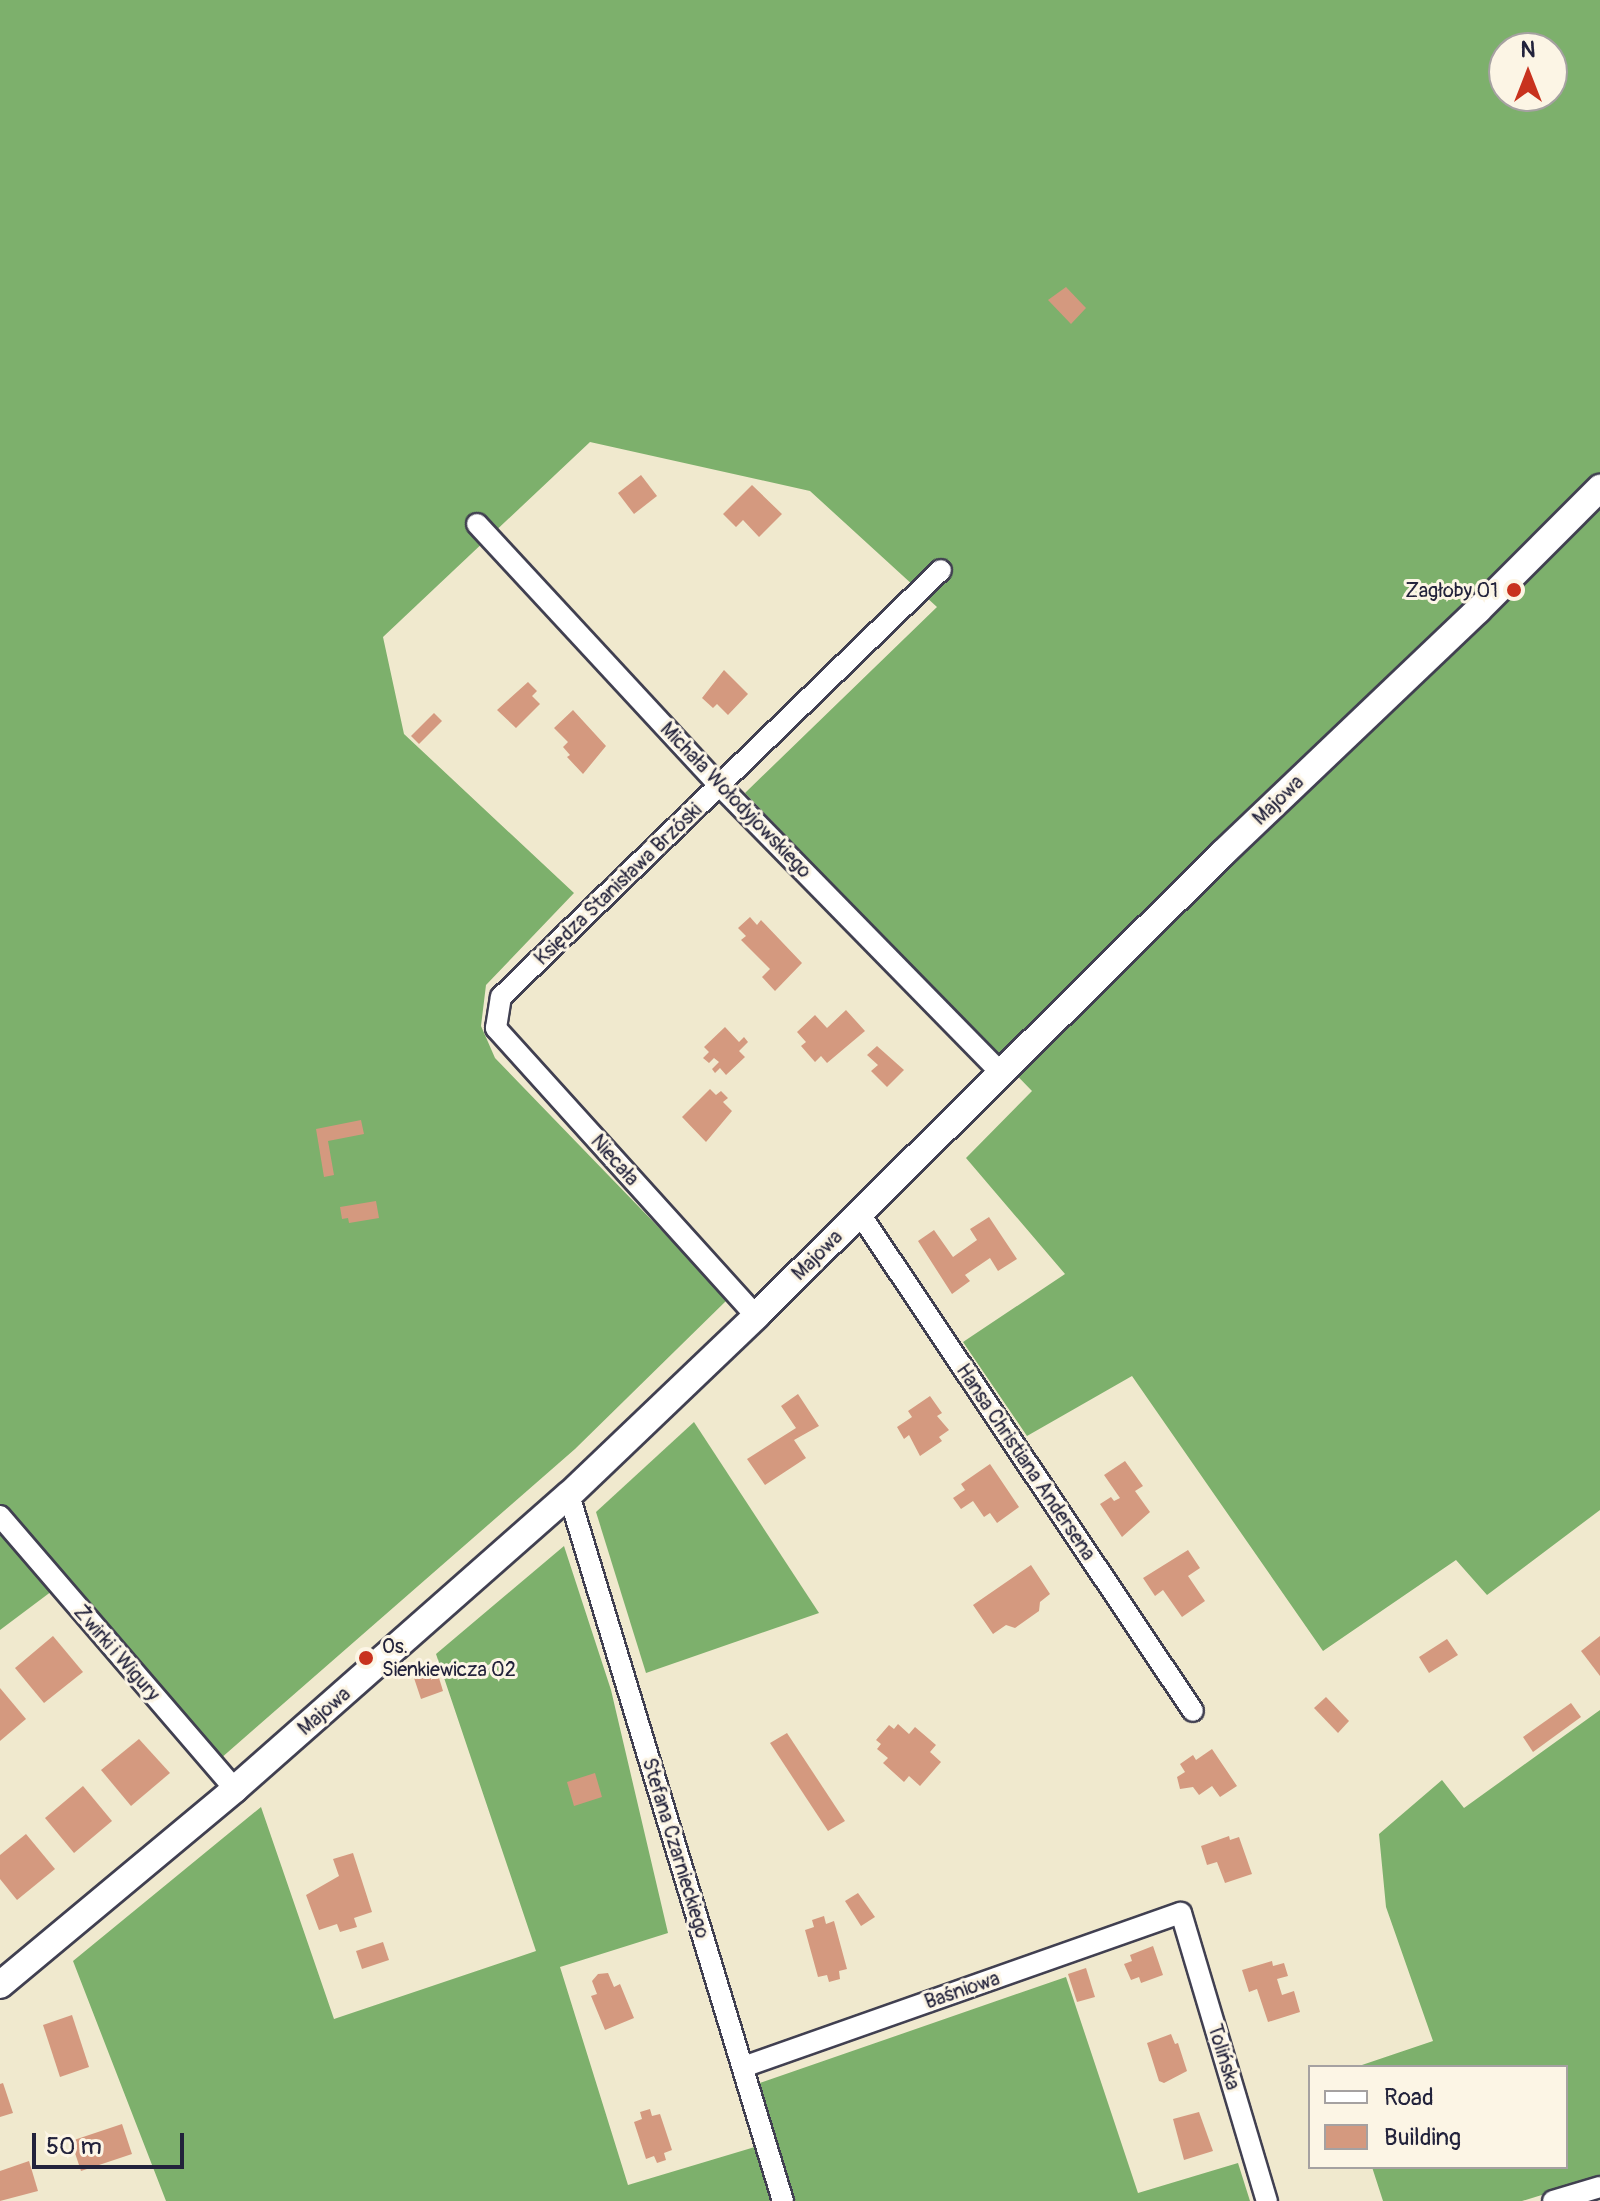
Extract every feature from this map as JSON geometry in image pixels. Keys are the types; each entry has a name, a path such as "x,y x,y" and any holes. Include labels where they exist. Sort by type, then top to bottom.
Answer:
{"street":[{"name":"Majowa","path":"0,1985 235,1789 569,1495 756,1316 1000,1072 1600,488"},
{"name":"Michała Wołodyjowskiego","path":"477,524 719,785 1000,1072"},
{"name":"Księdza Stanisława Brzóski","path":"501,997 941,570"},
{"name":"Niecała","path":"501,997 496,1028 756,1316"},
{"name":"Hansa Christiana Andersena","path":"860,1214 1193,1711"},
{"name":"Stefana Czarnieckiego","path":"569,1495 783,2201"},
{"name":"Żwirki i Wigury","path":"0,1516 235,1789"},
{"name":"Baśniowa","path":"743,2067 1181,1913"},
{"name":"Tolińska","path":"1181,1913 1267,2201"},
{"path":"1553,2201 1600,2187"}],"green space":[{"path":"0,0 1600,0 1600,1510 1487,1595 1456,1560 1323,1651 1132,1376 1027,1436 963,1342 1065,1274 966,1158 1032,1091 745,793 937,607 810,491 590,442 383,637 404,734 574,893 486,985 481,1026 495,1058 728,1299 575,1449 220,1759 64,1582 0,1630"},
{"path":"694,1422 819,1613 646,1673 596,1512"},
{"path":"564,1546 611,1690 668,1933 560,1967 628,2185 775,2141 757,2084 1066,1977 1138,2193 1238,2163 1250,2201 166,2201 73,1961 261,1807 334,2019 536,1951 436,1654"},
{"path":"1600,1710 1600,2177 1522,2201 1383,2201 1373,2169 1568,2169 1568,2065 1362,2065 1433,2041 1386,1907 1379,1834 1442,1780 1464,1808"}],"building":[{"path":"1066,287 1086,308 1071,324 1048,300"},
{"path":"641,475 657,496 634,514 618,493"},
{"path":"752,485 782,514 759,537 743,520 736,527 723,514"},
{"path":"724,670 748,694 728,715 717,704 713,708 702,698"},
{"path":"528,682 537,691 532,696 540,704 516,728 497,710"},
{"path":"573,710 606,746 583,774 567,757 570,755 563,747 568,742 554,728"},
{"path":"434,713 442,721 419,744 411,736"},
{"path":"750,917 757,925 761,920 802,963 775,991 762,977 770,969 741,940 746,936 738,928"},
{"path":"846,1010 865,1031 827,1063 821,1056 815,1062 801,1046 806,1042 797,1032 815,1015 827,1028"},
{"path":"725,1027 739,1042 744,1037 748,1042 739,1051 745,1057 726,1075 720,1068 715,1073 712,1069 719,1062 714,1058 709,1063 703,1058 709,1052 704,1047"},
{"path":"877,1046 904,1070 887,1087 871,1071 878,1065 867,1055"},
{"path":"710,1089 716,1095 721,1091 728,1098 723,1102 732,1111 706,1142 682,1117"},
{"path":"361,1120 364,1134 328,1141 334,1175 324,1177 316,1129"},
{"path":"376,1201 379,1218 349,1223 348,1218 342,1219 340,1207"},
{"path":"989,1217 1017,1259 998,1271 990,1258 965,1275 970,1281 952,1294 918,1241 934,1230 953,1257 977,1240 970,1229"},
{"path":"798,1394 819,1426 794,1440 806,1458 765,1485 747,1459 796,1428 781,1406"},
{"path":"930,1396 942,1413 937,1416 949,1430 939,1437 942,1441 920,1456 909,1435 904,1439 897,1427 912,1417 908,1411"},
{"path":"1125,1461 1143,1486 1135,1491 1150,1512 1122,1537 1100,1504 1111,1497 1114,1501 1120,1498 1104,1475"},
{"path":"990,1464 1019,1507 997,1523 990,1513 984,1517 973,1501 961,1509 953,1498 965,1490 961,1484"},
{"path":"1188,1550 1200,1568 1188,1576 1205,1601 1182,1617 1163,1590 1155,1596 1143,1578"},
{"path":"1031,1565 1050,1594 1040,1602 1039,1611 1015,1628 1006,1625 993,1634 973,1605"},
{"path":"53,1636 83,1672 44,1703 15,1668"},
{"path":"1600,1636 1600,1676 1581,1651"},
{"path":"1447,1639 1458,1655 1429,1673 1419,1657"},
{"path":"436,1668 443,1691 421,1699 413,1675"},
{"path":"0,1688 26,1719 0,1741"},
{"path":"1326,1697 1349,1721 1338,1733 1314,1708"},
{"path":"1571,1703 1581,1717 1533,1752 1523,1737"},
{"path":"898,1724 909,1734 915,1727 936,1745 930,1752 941,1762 920,1786 909,1776 904,1782 883,1763 888,1758 877,1749 881,1744 876,1740 889,1725 894,1729"},
{"path":"787,1733 845,1821 828,1831 770,1743"},
{"path":"139,1739 170,1773 131,1806 101,1770"},
{"path":"1212,1749 1237,1786 1220,1797 1212,1786 1199,1795 1193,1787 1180,1789 1177,1777 1185,1772 1180,1764 1193,1755 1196,1760"},
{"path":"595,1773 602,1797 574,1806 567,1782"},
{"path":"83,1786 112,1821 74,1853 45,1818"},
{"path":"26,1834 55,1869 17,1900 0,1879 0,1855"},
{"path":"1229,1836 1230,1840 1239,1837 1252,1874 1225,1883 1217,1862 1207,1865 1201,1846"},
{"path":"353,1853 372,1912 354,1918 357,1927 340,1932 337,1924 319,1930 306,1895 339,1876 333,1859"},
{"path":"858,1893 875,1917 861,1926 845,1901"},
{"path":"824,1916 826,1924 834,1921 847,1969 839,1971 840,1979 829,1982 827,1975 818,1977 805,1930 814,1927 812,1920"},
{"path":"383,1942 389,1960 362,1969 356,1951"},
{"path":"1153,1946 1163,1975 1141,1983 1139,1977 1131,1980 1124,1964 1132,1961 1130,1955"},
{"path":"1272,1961 1273,1966 1284,1963 1288,1976 1277,1979 1282,1995 1294,1991 1300,2012 1268,2022 1257,1989 1249,1992 1242,1970"},
{"path":"1086,1968 1095,1997 1077,2002 1068,1974"},
{"path":"608,1973 614,1987 620,1984 634,2018 605,2030 591,1996 597,1994 592,1981 598,1974"},
{"path":"72,2015 89,2067 60,2077 43,2025"},
{"path":"1171,2034 1175,2044 1178,2043 1187,2071 1164,2083 1159,2081 1147,2043"},
{"path":"3,2083 13,2113 0,2117 0,2084"},
{"path":"650,2109 652,2116 660,2114 672,2150 664,2153 666,2160 657,2163 654,2156 646,2159 634,2122 642,2119 640,2112"},
{"path":"1199,2112 1213,2151 1184,2160 1173,2119"},
{"path":"122,2124 132,2154 81,2171 71,2141"},
{"path":"29,2161 38,2191 0,2201 0,2171"}],"place":[{"name":"Zagłoby 01","path":"1514,590"},
{"name":"Os. Sienkiewicza 02","path":"366,1658"}]}
